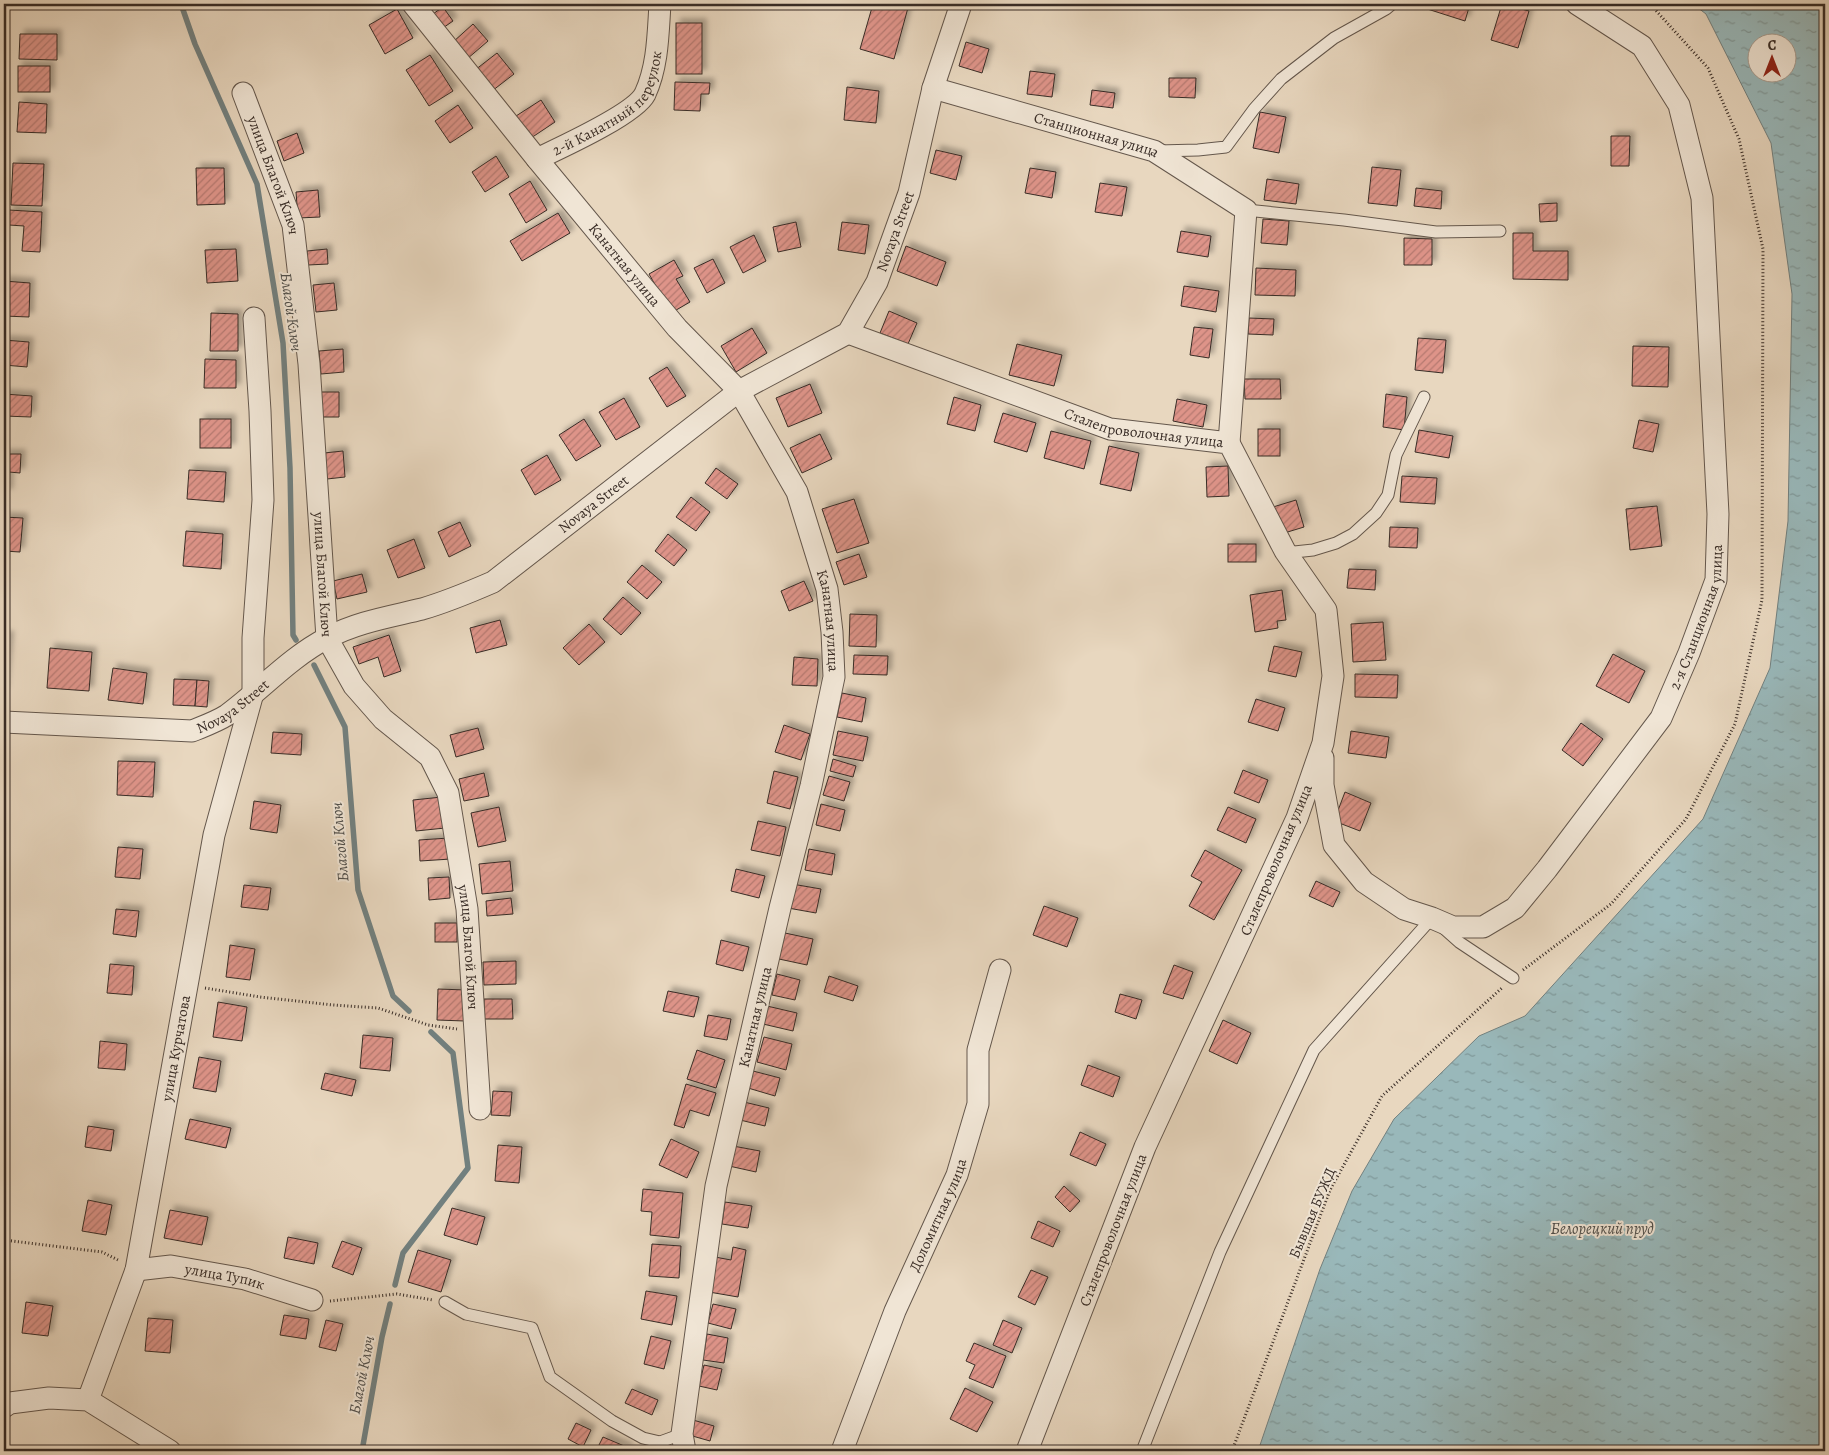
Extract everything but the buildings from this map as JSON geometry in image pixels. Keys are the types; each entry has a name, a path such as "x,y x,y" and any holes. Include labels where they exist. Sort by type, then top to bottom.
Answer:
{"street":[{"name":"Канатная улица","path":"413,4 537,160 677,328 739,391 797,492 827,589 832,632 834,676 811,786 780,908 716,1186 683,1443"},
{"name":"2-й Канатный переулок","path":"537,160 626,113 644,96 656,59 660,4"},
{"name":"Novaya Street","path":"4,722 192,731 226,716 290,662 326,638 360,623 463,596 493,582 739,391 848,333 877,282 909,193 933,88 961,4"},
{"name":"2-я Станционная улица","path":"1323,743 1323,785 1334,845 1364,882 1404,909 1453,927 1483,927 1515,908 1547,869 1661,718 1689,652 1716,580 1718,514 1700,188 1679,105 1642,46 1578,4"},
{"name":"Станционная улица","path":"933,88 1154,151 1246,210"},
{"name":"улица Благой Ключ","path":"243,94 293,225 309,364 326,638 354,686 383,719 430,757 448,793 467,909 480,1109"},
{"path":"1229,443 1246,210"},
{"path":"254,318 263,500 253,638 254,693"},
{"name":"Сталепроволочная улица","path":"848,333 1110,429 1229,443 1286,553 1326,610 1333,676 1323,743 1297,818 1145,1147 1026,1451"},
{"name":"улица Курчатова","path":"88,1400 136,1270 214,835 254,693"},
{"name":"Доломитная улица","path":"842,1451 895,1311 957,1175 978,1104 978,1050 1000,970"},
{"name":"улица Тупик","path":"136,1270 171,1266 245,1279 312,1300"},
{"path":"4,1407 10,1403 49,1398 88,1400 170,1451"}],"lane":[{"path":"1154,151 1226,147 1254,109 1281,79 1334,38 1392,4"},
{"path":"1246,210 1436,232 1500,231"},
{"path":"1286,553 1313,550 1336,543 1353,534 1376,513 1388,495 1396,455 1424,397"},
{"path":"1142,1451 1220,1252 1314,1050 1432,918 1459,942 1512,978"},
{"path":"445,1302 466,1314 532,1328 550,1377 612,1421 642,1438 660,1442 683,1443"}],"path":[{"name":"Бывшая БУЖД","path":"1232,1451 1330,1190 1382,1096 1512,978"},
{"path":"187,986 269,998 378,1008 428,1025 475,1032"},
{"path":"4,1240 102,1252 136,1270"},
{"path":"312,1300 337,1302 397,1294 445,1302"}],"water":[{"name":"Белорецкий пруд","path":"1693,4 1825,4 1825,1451 1258,1451 1320,1269 1352,1191 1394,1119 1479,1036 1525,1016 1703,819 1770,668 1788,521 1792,294 1771,143 1706,14"}],"waterway":[{"name":"Благой Ключ","path":"181,4 195,44 257,184 283,343 290,468 293,635 296,640"},
{"name":"Благой Ключ","path":"314,665 345,727 358,890 393,996 409,1011"},
{"name":"Благой Ключ","path":"395,1285 403,1253 468,1168 453,1053 431,1032"},
{"name":"Благой Ключ","path":"362,1451 382,1337 390,1304"}]}
